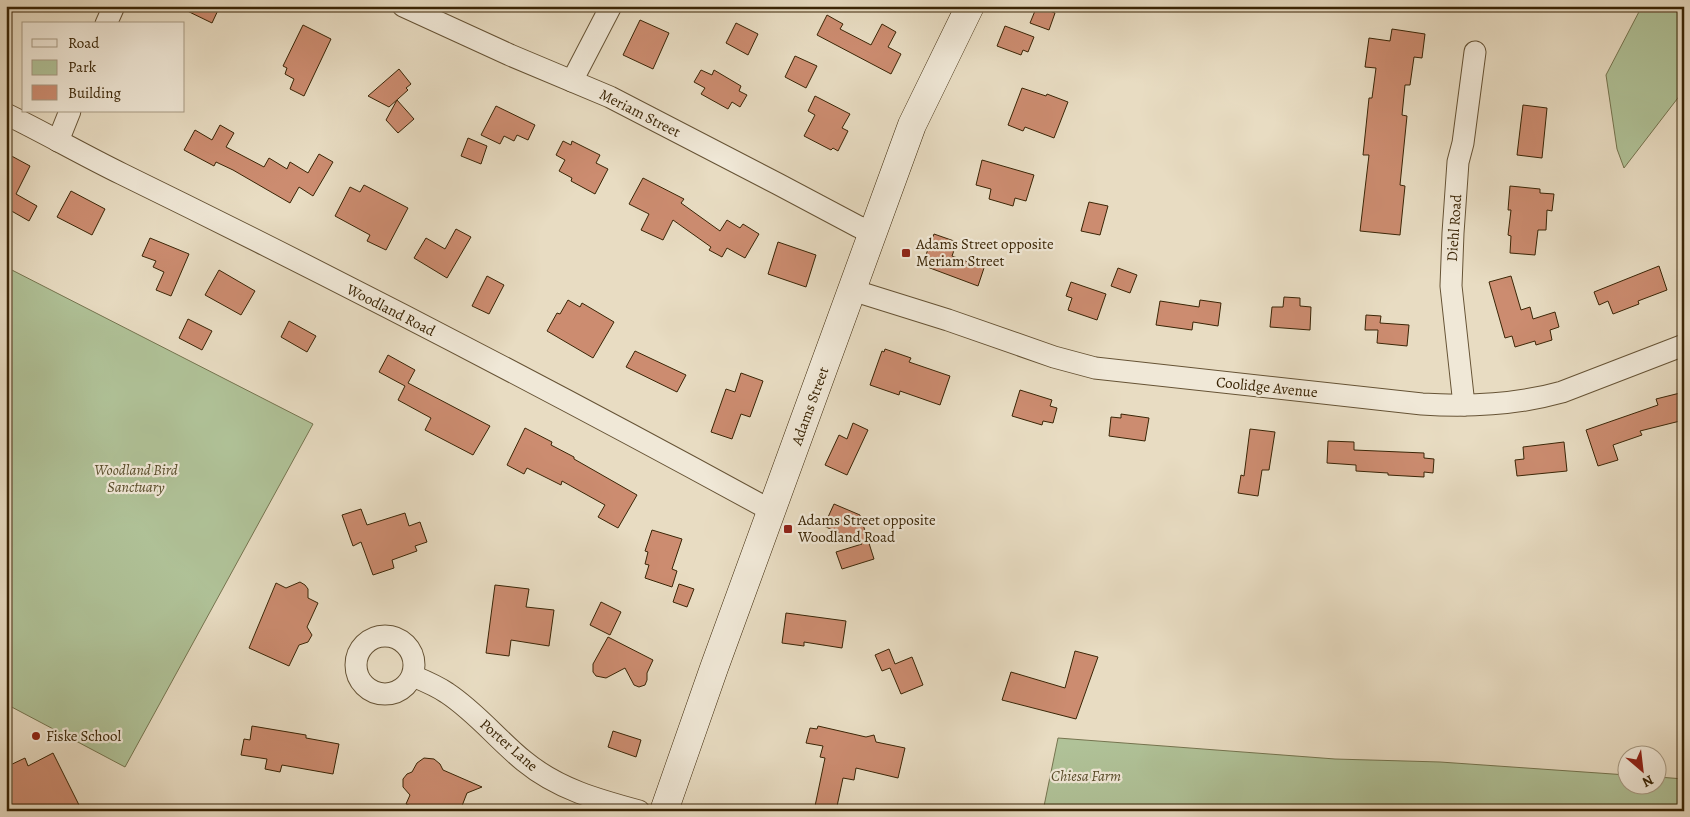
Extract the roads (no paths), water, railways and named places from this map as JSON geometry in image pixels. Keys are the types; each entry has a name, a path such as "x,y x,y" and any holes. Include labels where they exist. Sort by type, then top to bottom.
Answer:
{"main road":[{"name":"Adams Street","path":"664,811 714,668 912,125 970,6"}],"street":[{"path":"107,22 114,6"},
{"name":"Meriam Street","path":"403,6 510,55 610,97 859,227 873,232"},
{"path":"572,81 611,6"},
{"name":"Diehl Road","path":"1464,405 1451,278 1452,233 1458,162 1463,144 1475,52"},
{"path":"58,141 70,112"},
{"name":"Woodland Road","path":"6,114 460,345 772,511"},
{"name":"Coolidge Avenue","path":"852,290 948,320 1054,357 1095,368 1422,404 1464,405 1521,402 1562,392 1684,345"},
{"name":"Porter Lane","path":"413,676 447,693 474,714 538,772 593,799 639,811"}],"place":[{"name":"Adams Street opposite Meriam Street","path":"906,253"},
{"name":"Adams Street opposite Woodland Road","path":"788,529"},
{"name":"Fiske School","path":"36,736"}],"park label":[{"name":"Woodland Bird Sanctuary","path":"136,478"},
{"name":"Chiesa Farm","path":"1086,776"}]}
